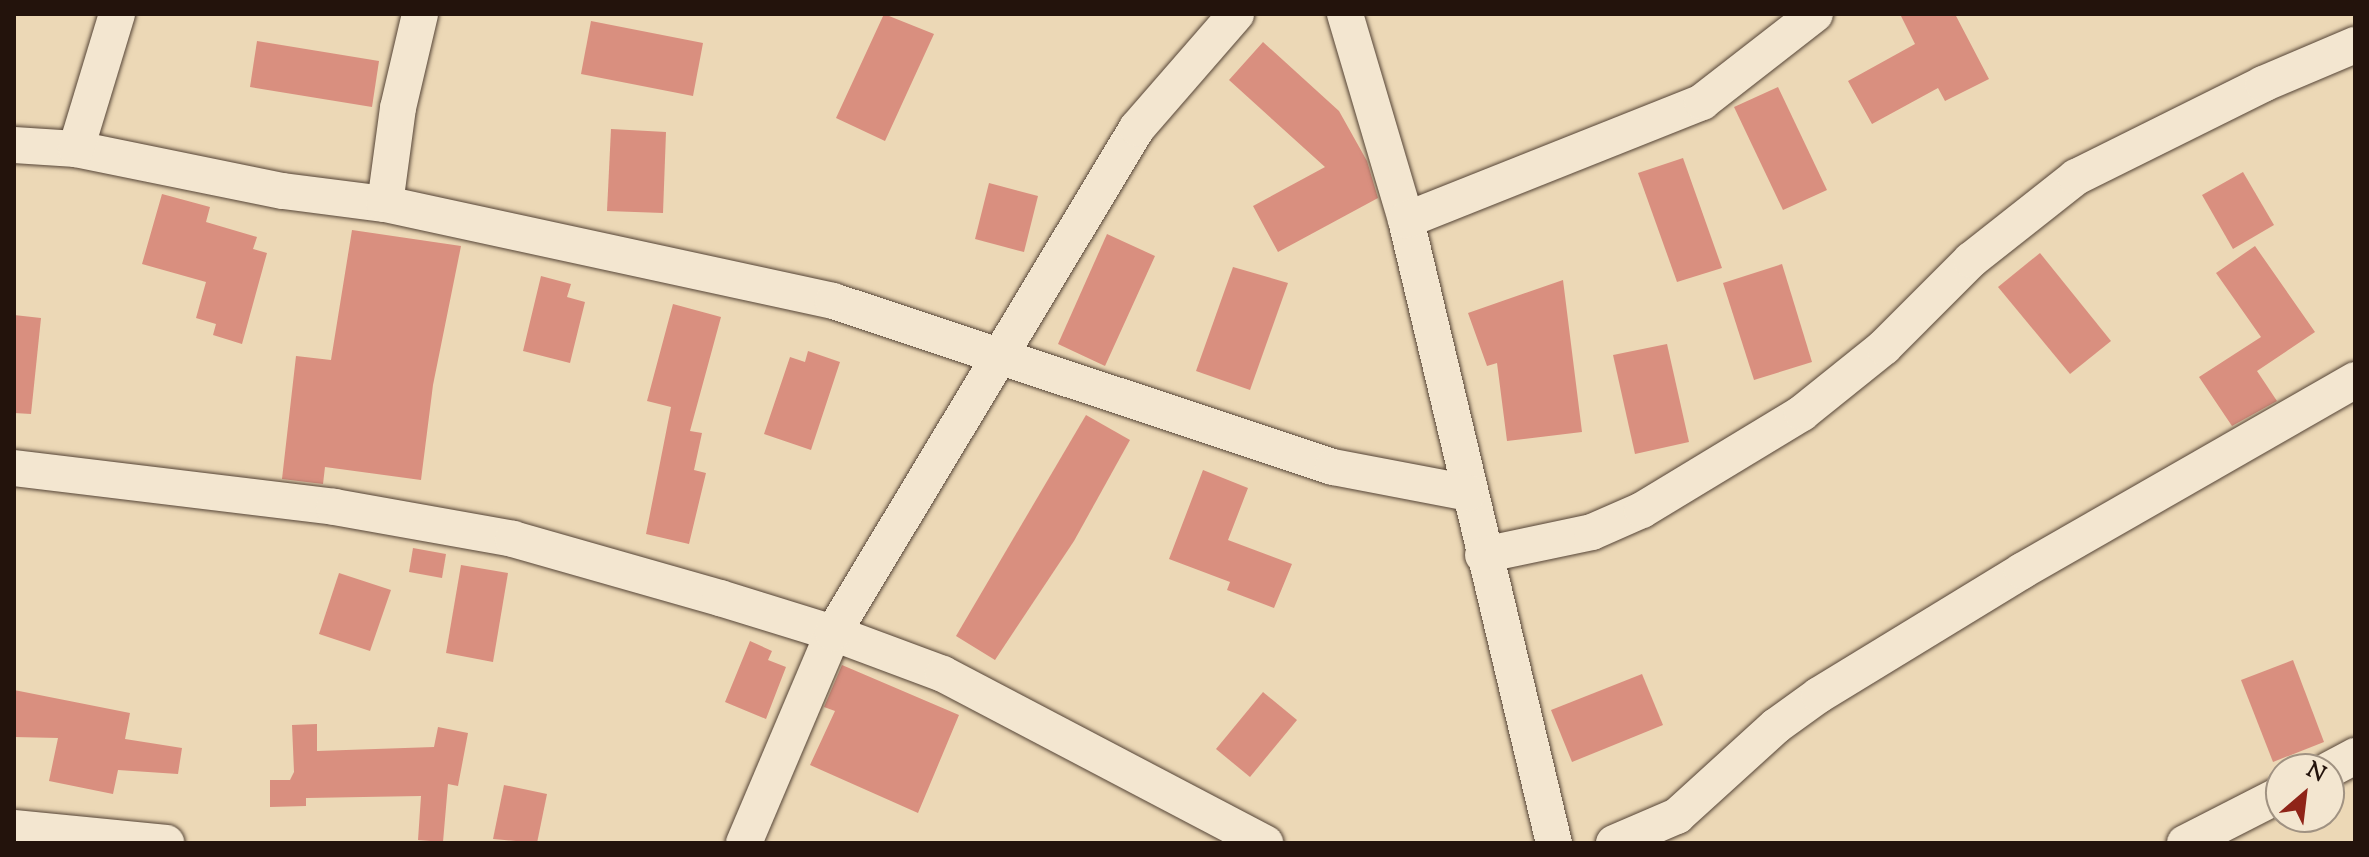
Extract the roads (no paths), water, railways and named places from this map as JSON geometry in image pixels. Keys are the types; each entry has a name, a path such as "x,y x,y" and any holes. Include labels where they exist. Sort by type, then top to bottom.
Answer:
{"street":[{"path":"76,149 117,14"},
{"path":"385,204 398,108 420,14"},
{"path":"744,843 833,633 1004,356 1137,128 1236,14"},
{"path":"1345,14 1406,220 1483,555 1554,843"},
{"path":"1406,220 1702,102 1815,14"},
{"path":"1483,555 1592,532 1642,510 1802,413 1884,347 1971,260 2076,177 2263,84 2355,45"},
{"path":"14,145 76,149 283,191 385,204 833,301 1333,467 1469,493"},
{"path":"1614,843 1677,816 1776,726 1819,695 2355,380"},
{"path":"14,468 334,507 513,539 833,633 943,674 1265,843"},
{"path":"2185,843 2265,802"},
{"path":"14,828 60,837 166,843"}]}
